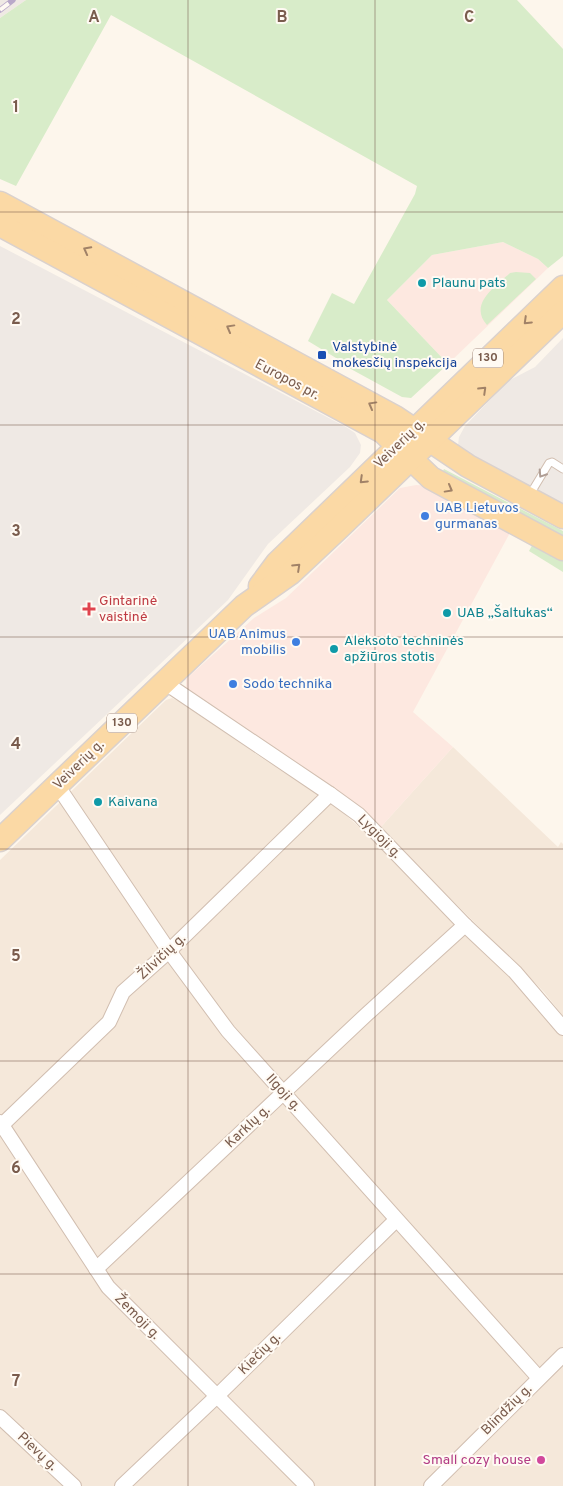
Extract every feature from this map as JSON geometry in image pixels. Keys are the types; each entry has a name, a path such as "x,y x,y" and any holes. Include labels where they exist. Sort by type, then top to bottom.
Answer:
{"main road":[{"name":"Europos pr.","path":"0,203 422,435 468,466 563,517"},
{"name":"Europos pr.","path":"0,225 383,432 431,478 563,549"},
{"name":"Veiverių g.","path":"0,840 244,606 277,563 404,453 563,287"},
{"name":"Veiverių g.","path":"422,435 563,312"}],"street":[{"name":"Lygioji g.","path":"164,682 330,794 359,816 465,925 516,972 563,1028"},
{"name":"Ilgoji g.","path":"57,785 169,951 228,1031 539,1378"},
{"name":"Žilvičių g.","path":"3,1131 109,1022 122,992 169,951 330,794"},
{"name":"Karklų g.","path":"96,1269 367,1014 465,925"},
{"name":"Žemoji g.","path":"3,1131 108,1287 307,1486"},
{"name":"Kiečių g.","path":"122,1486 217,1396 396,1220"},
{"name":"Blindžių g.","path":"431,1486 563,1355"},
{"name":"Pievų g.","path":"0,1417 74,1486"}],"lane":[{"path":"528,498 549,463 552,462 563,468"}],"shaded area":[{"path":"0,0 26,0 0,18"},
{"path":"503,242 538,259 548,268 448,364 387,300 432,255"},
{"path":"0,246 346,427 355,433 361,445 360,453 350,467 268,544 228,600 0,815"},
{"path":"563,338 563,509 461,452 458,445 459,437 465,426 508,381 535,367"},
{"path":"416,485 432,486 512,529 413,712 453,747 380,828 328,784 191,695 186,688 186,679 254,618 286,598 400,488"},
{"path":"172,698 184,704 335,806 509,972 563,1033 563,1486 0,1486 0,860 166,700"},
{"path":"453,747 558,847 561,842 563,844 563,1016 544,992 380,828"}],"green space":[{"path":"26,0 517,0 563,49 563,256 548,268 538,259 503,242 432,255 387,300 448,364 411,398 402,397 349,368 308,341 332,293 354,304 415,194 417,186 111,15 16,186 0,179 0,18"},
{"path":"510,273 530,273 536,279 487,325 482,317 482,303 486,296"},
{"path":"444,469 563,531 563,538 443,471"},
{"path":"534,542 563,557 563,572 529,551"}],"railway":[{"path":"0,10 13,0"}],"place":[{"name":"Plaunu pats","path":"422,283"},
{"name":"Valstybinė mokesčių inspekcija","path":"322,355"},
{"name":"UAB Lietuvos gurmanas","path":"425,516"},
{"name":"Gintarinė vaistinė","path":"89,609"},
{"name":"UAB „Šaltukas“","path":"447,613"},
{"name":"UAB Animus mobilis","path":"296,642"},
{"name":"Aleksoto techninės apžiūros stotis","path":"334,649"},
{"name":"Sodo technika","path":"233,684"},
{"name":"Kaivana","path":"98,802"},
{"name":"Small cozy house","path":"541,1460"}]}
